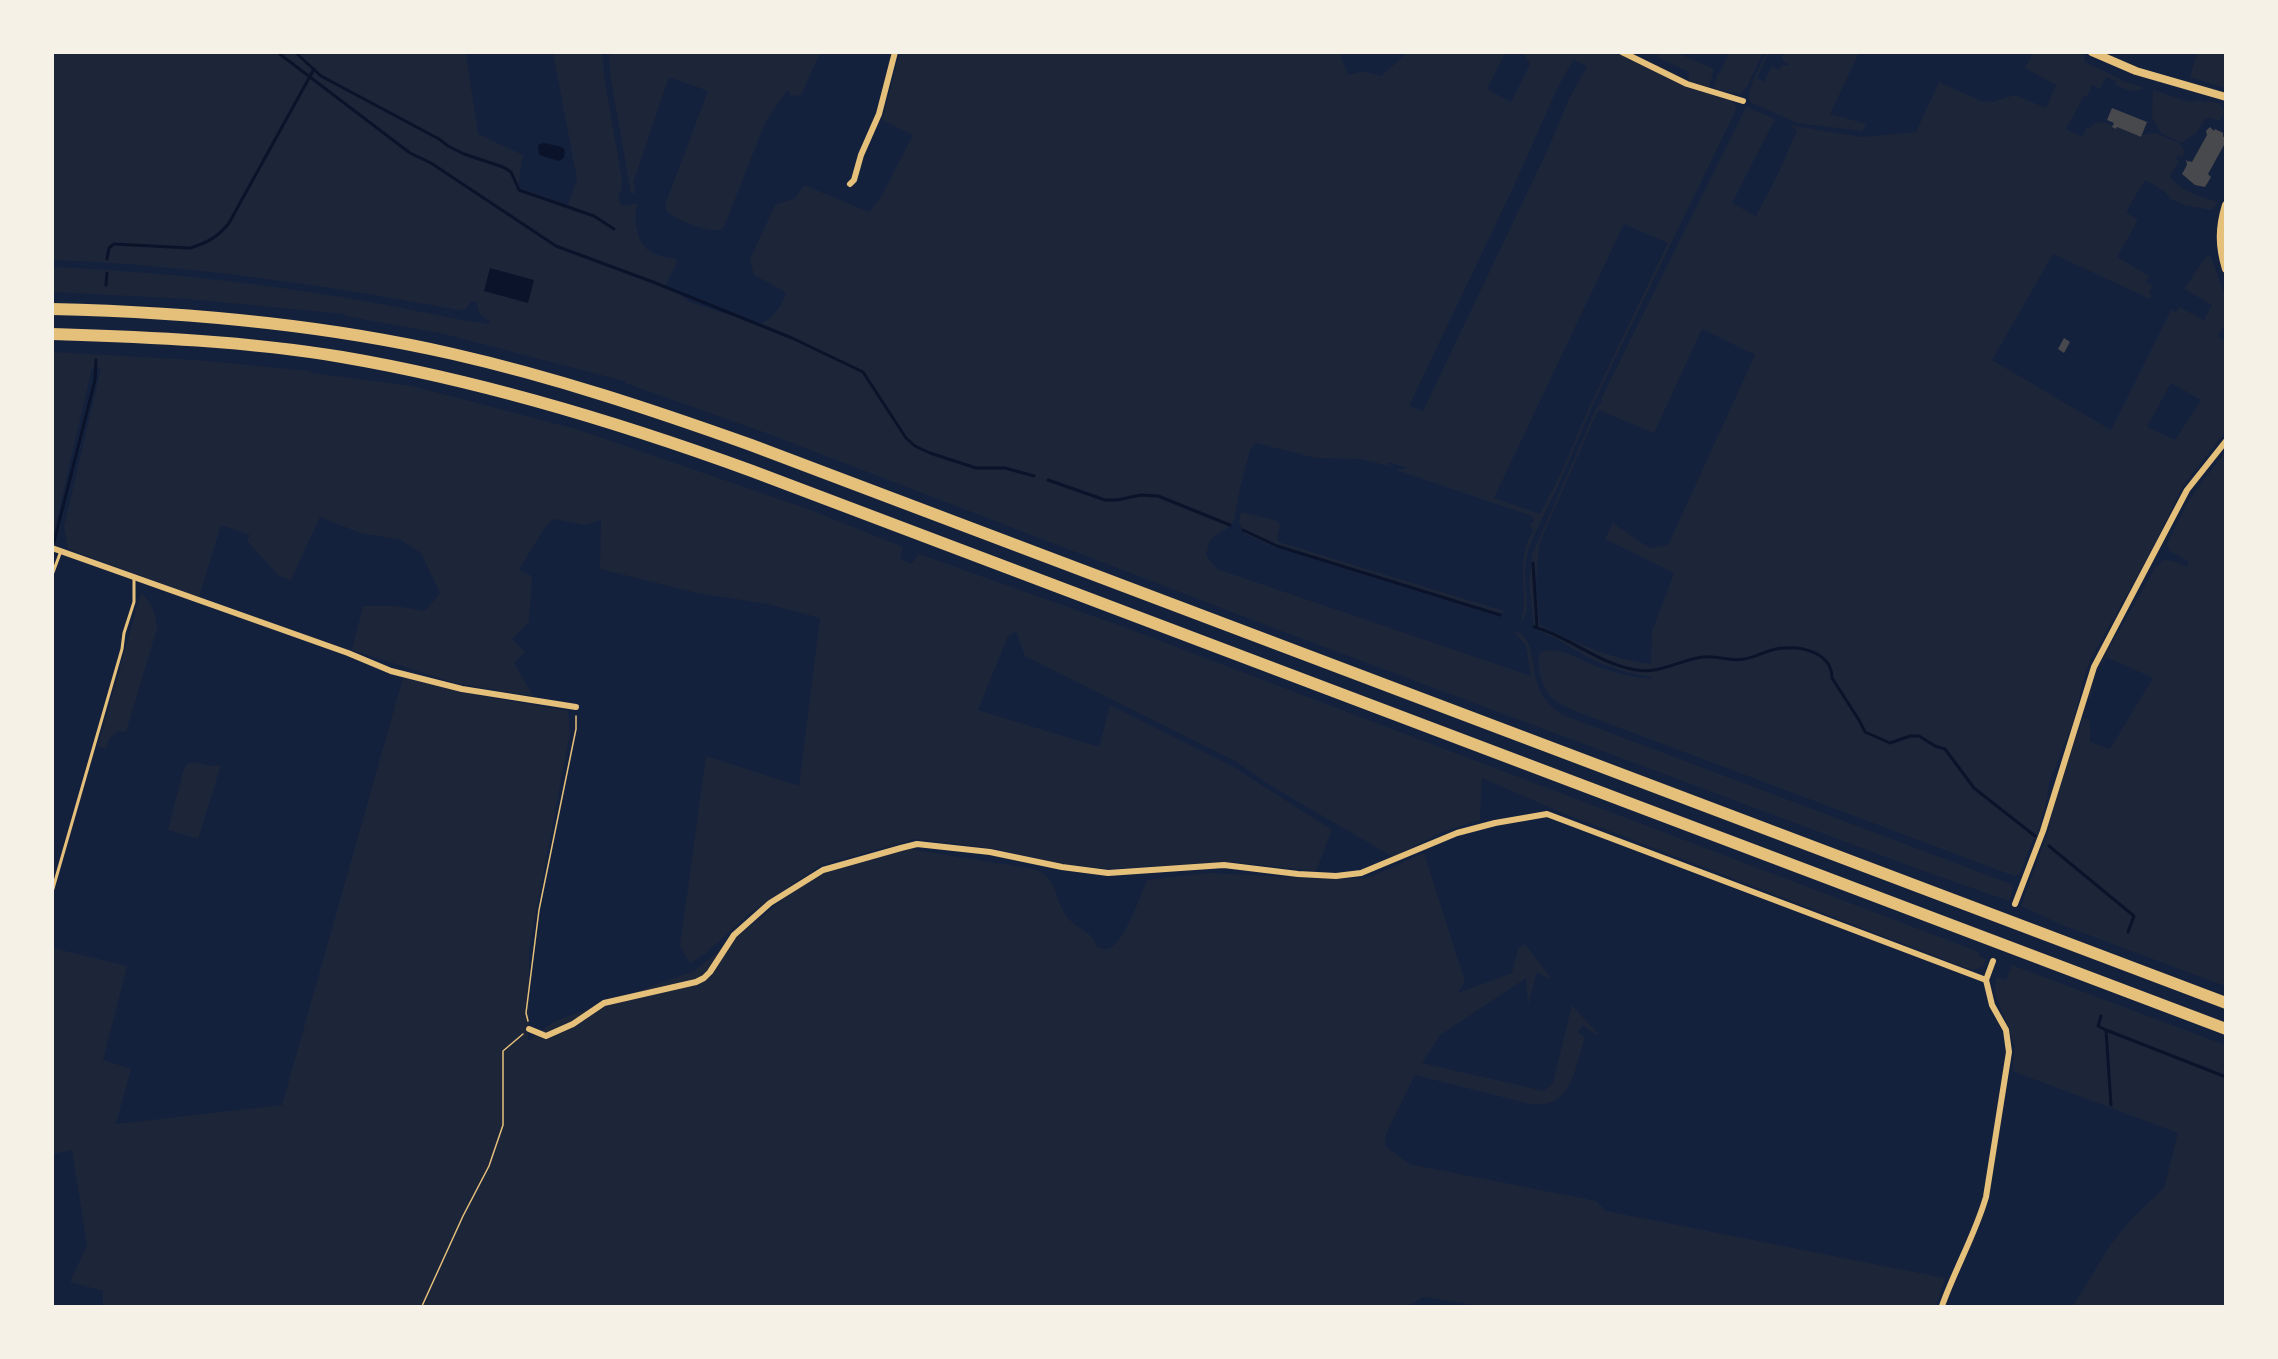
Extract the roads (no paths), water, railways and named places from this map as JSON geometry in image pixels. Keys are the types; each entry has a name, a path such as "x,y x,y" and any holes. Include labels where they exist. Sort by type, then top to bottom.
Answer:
{"highway":[{"path":"52,309 218,318 344,333 481,360 606,396 752,445 2226,1003"},
{"path":"52,333 190,340 340,357 489,387 608,422 763,475 2226,1029"}],"street":[{"path":"850,184 854,180 861,155 879,114 896,52"},
{"path":"1622,52 1687,84 1743,101"},
{"path":"2092,52 2136,71 2226,97"},
{"path":"2226,206 2219,243 2226,269"},
{"path":"2015,904 2043,831 2094,667 2187,490 2226,441"},
{"path":"52,548 391,671 462,689 576,707"},
{"path":"530,1029 546,1036 573,1024 604,1003 696,982 710,972 734,935 770,903 813,875 834,866 917,844 990,852 1062,867 1108,873 1224,865 1336,876 1361,873 1457,833 1495,823 1547,814 1986,980"},
{"path":"1942,1306 1953,1275 1979,1220 1986,1197 2009,1052 2006,1030 1992,1005 1986,980 1992,961"}],"lane":[{"path":"52,575 61,551"},
{"path":"52,892 122,649 124,633 134,602 134,578"}],"waterway":[{"path":"277,52 410,153 431,163 556,246 792,338 863,372 906,438 915,446 976,468 1005,468 1034,476"},
{"path":"295,52 321,76 448,146 503,167 511,172 519,190 594,216 614,229"},
{"path":"107,259 109,248 114,244 190,248 207,242 221,232 229,223 314,69"},
{"path":"106,285 107,273"},
{"path":"54,542 95,380 96,360"},
{"path":"1048,480 1105,500 1141,495 1158,496 1230,525"},
{"path":"1243,530 1277,546 1500,615"},
{"path":"1533,563 1537,627"},
{"path":"1534,627 1547,631 1609,662 1645,671 1703,657 1744,659 1779,648 1800,648 1816,653 1827,663 1832,678 1865,732 1890,743 1910,736 1919,736 1945,749 1974,788 2035,836"},
{"path":"2049,846 2134,916 2128,932"},
{"path":"2101,1016 2098,1026 2106,1030 2226,1077"},
{"path":"2106,1030 2111,1105"}]}
